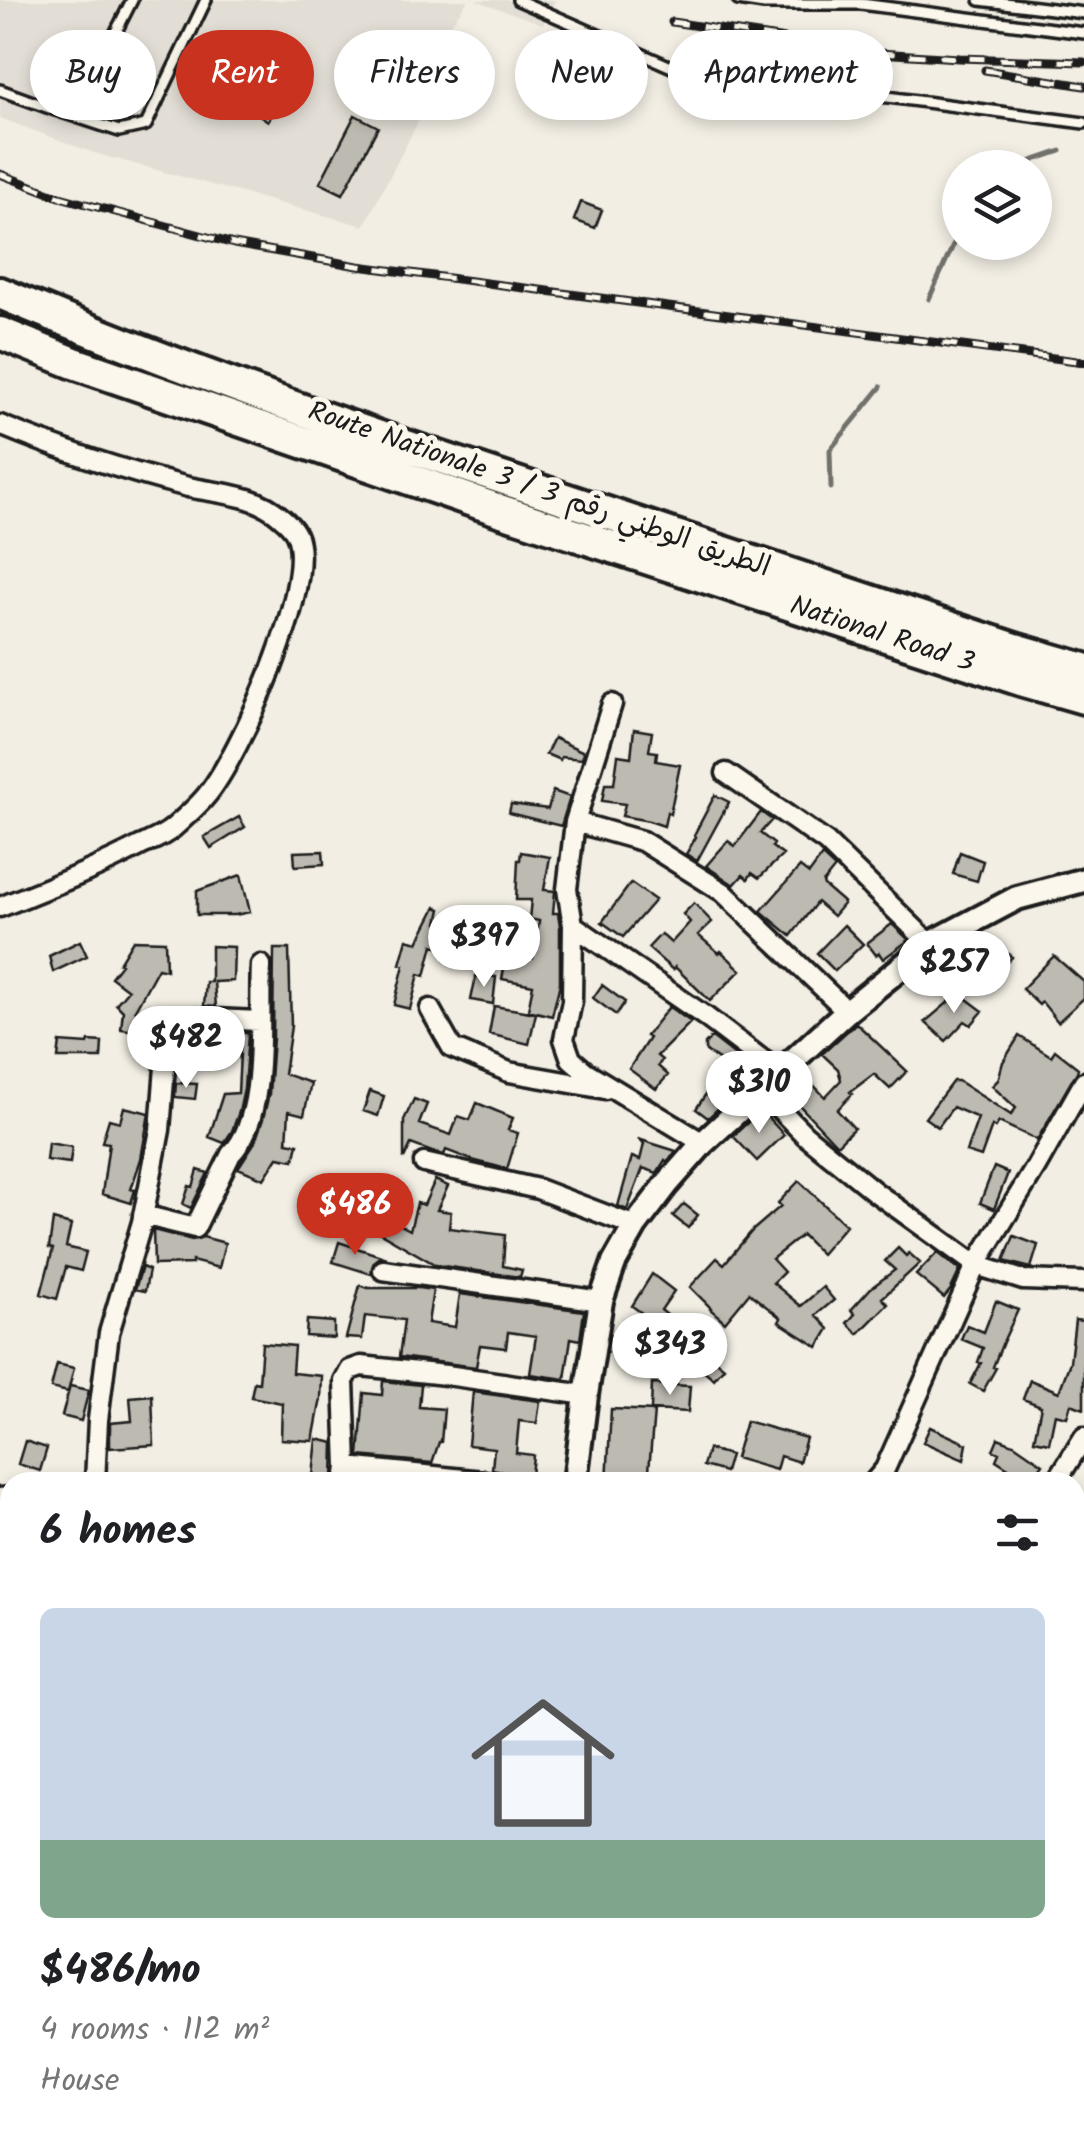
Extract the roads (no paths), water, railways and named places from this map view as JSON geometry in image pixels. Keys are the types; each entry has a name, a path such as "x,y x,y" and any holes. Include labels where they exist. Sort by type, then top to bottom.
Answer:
{"highway":[{"name":"Route Nationale 3 / الطريق الوطني رقم 3","path":"0,293 508,496 1084,669"},
{"name":"National Road 3","path":"0,334 74,364 508,496 1002,674 1084,698"}],"street":[{"path":"0,424 124,468 189,487 249,498 284,519 296,534 299,552 295,595 279,648 229,760 206,796 170,831 109,862 0,907"},
{"path":"612,704 575,822 567,889 572,925 572,1001 564,1039 572,1059 586,1072 703,1143"},
{"path":"726,773 826,842 930,944"},
{"path":"575,822 642,841 723,892 847,1011"},
{"path":"577,1472 601,1301 614,1263 635,1226 703,1143 847,1011 930,944 1016,898 1084,880"},
{"path":"572,925 780,1073"},
{"path":"143,1215 195,1228 246,1129 260,1070 260,965"},
{"path":"430,1009 452,1048 509,1072 615,1091"},
{"path":"95,1472 109,1332 143,1215 160,1130 169,1017 259,1021"},
{"path":"883,1472 976,1265 1084,1082"},
{"path":"761,1090 819,1146 875,1192 976,1265 1023,1280 1084,1282"},
{"path":"424,1163 538,1189 635,1226"},
{"path":"383,1270 601,1301"},
{"path":"346,1472 344,1381 350,1370 361,1366 586,1396"},
{"path":"1062,1472 1084,1438"}],"lane":[{"path":"117,30 132,0"},
{"path":"156,103 206,0"},
{"path":"518,0 676,69 1084,123"},
{"path":"738,0 764,4 861,4 1084,33"},
{"path":"980,0 1084,13"},
{"path":"0,90 30,101"},
{"path":"85,120 119,131 146,124 148,120"}],"waterway":[{"path":"1052,154 1061,151"},
{"path":"929,299 947,260"},
{"path":"831,488 830,450 881,387"}],"railway":[{"path":"672,22 878,53 1084,62"},
{"path":"985,70 1084,86"},
{"path":"0,174 60,197 234,244 358,266 1084,362"}]}
